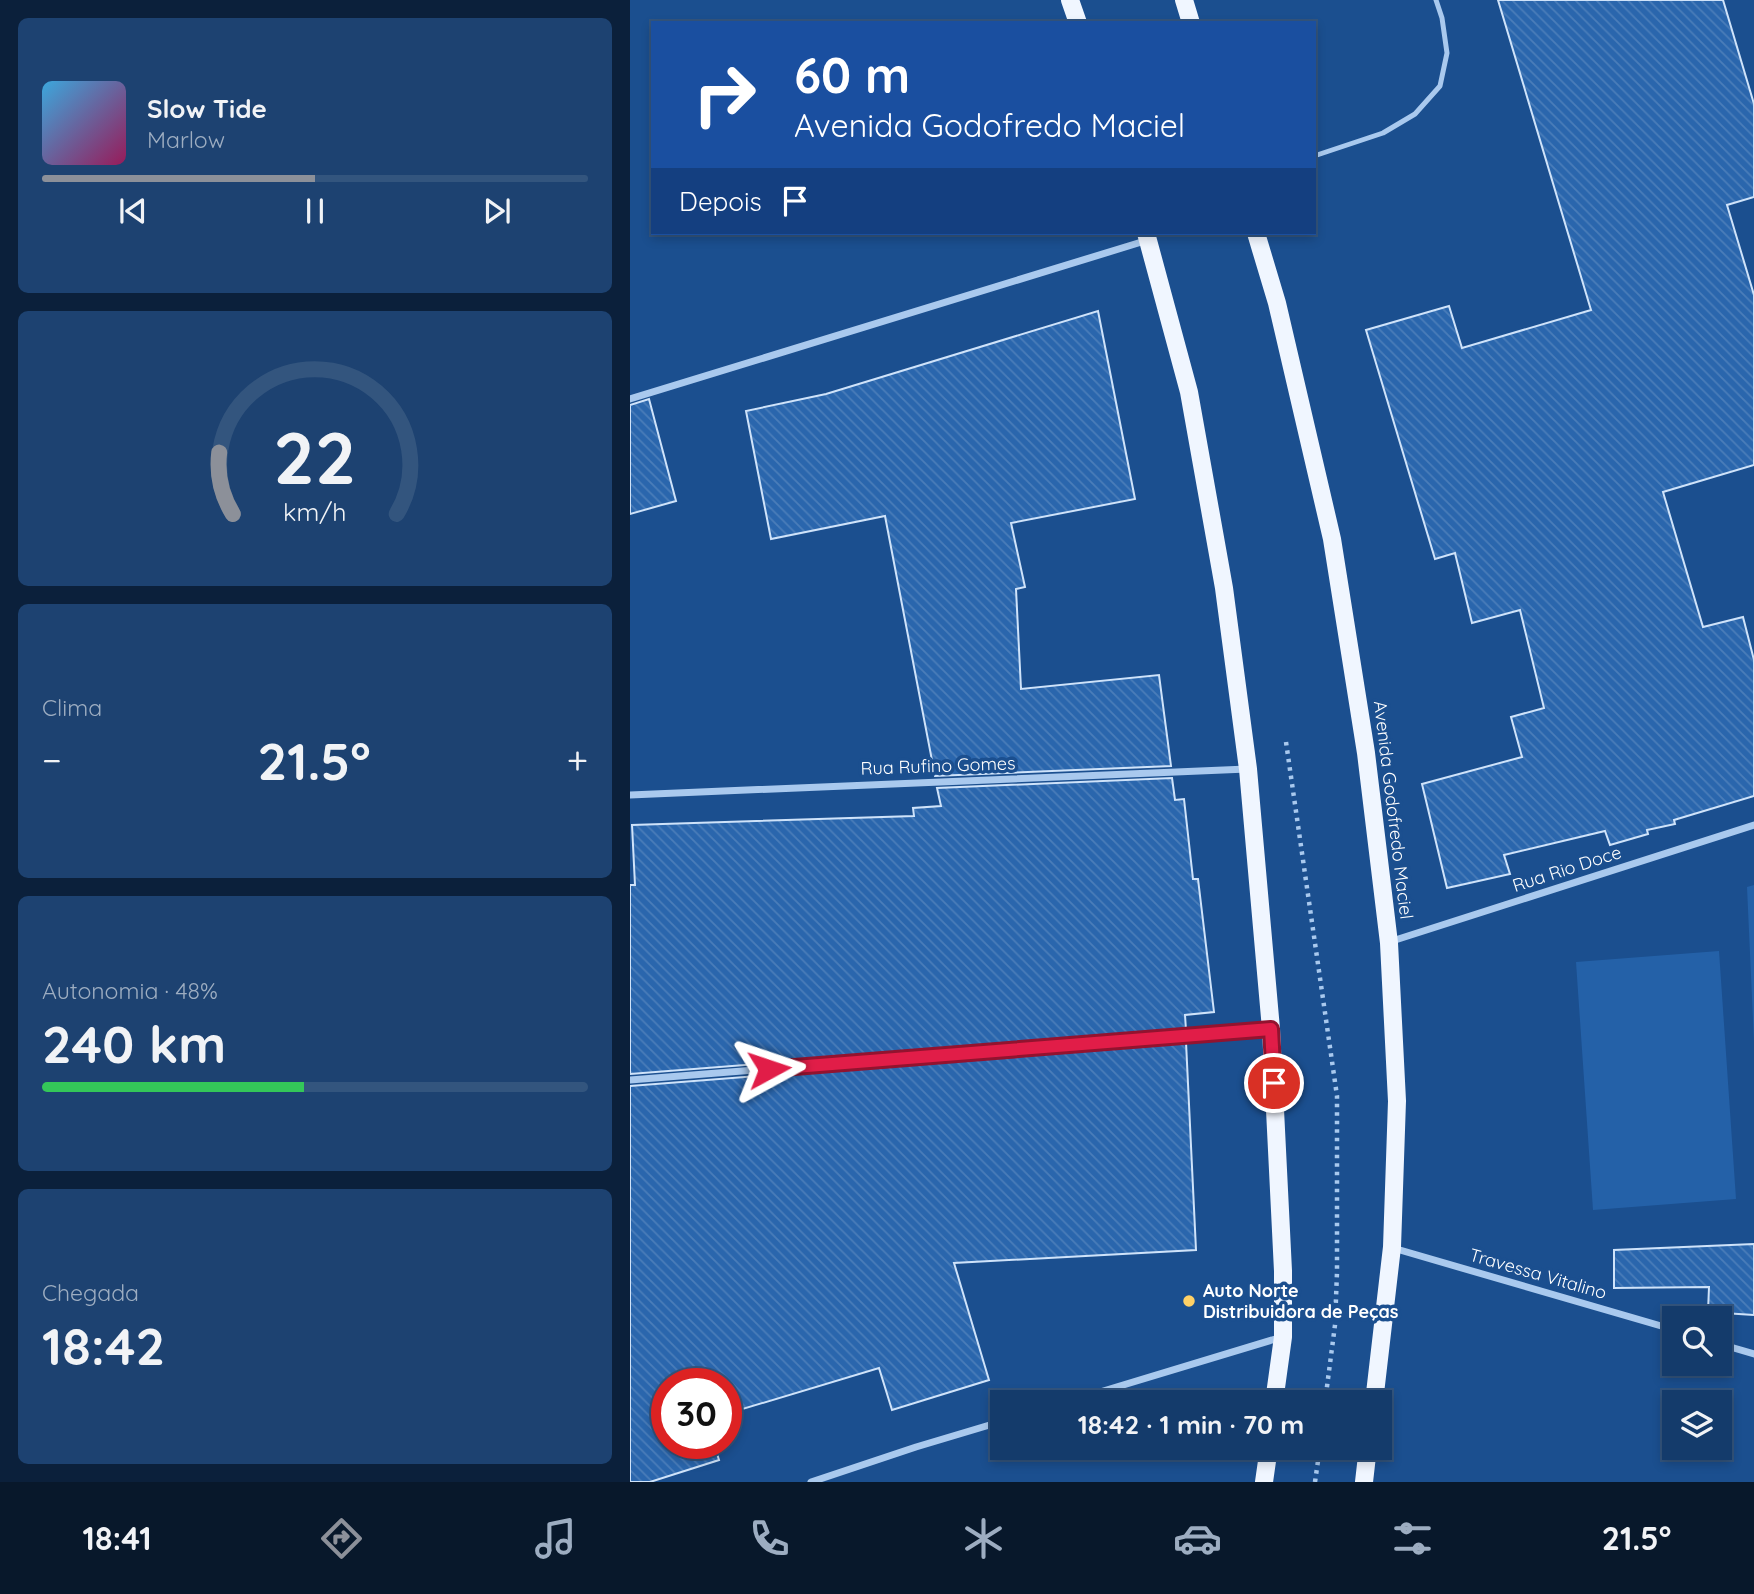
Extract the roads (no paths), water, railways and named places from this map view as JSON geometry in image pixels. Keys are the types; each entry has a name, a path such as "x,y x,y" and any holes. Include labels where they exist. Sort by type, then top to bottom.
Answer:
{"main road":[{"path":"1070,0 1077,21"},
{"path":"1184,0 1190,21"},
{"name":"Avenida Godofredo Maciel","path":"1257,235 1277,303 1332,538 1366,753 1389,943 1397,1101 1392,1247 1375,1390"},
{"path":"1147,236 1189,391 1224,588 1248,769 1271,1029 1283,1272 1283,1337 1276,1390"},
{"path":"1264,1482 1267,1460"},
{"path":"1364,1482 1367,1460"}],"street":[{"path":"630,399 1147,236"},
{"name":"Rua Rufino Gomes","path":"630,795 1248,769"},
{"name":"Rua Rio Doce","path":"1389,943 1754,825"},
{"path":"630,1080 1271,1029"},
{"name":"Travessa Vitalino","path":"1392,1247 1662,1327"},
{"path":"1107,1390 1283,1337"},
{"path":"1732,1348 1754,1354"},
{"path":"811,1482 990,1425"}],"lane":[{"path":"1316,155 1383,133 1415,114 1440,86 1447,53 1442,18 1436,0"}],"place":[{"name":"Auto Norte Distribuidora de Peças","path":"1189,1301"}]}
